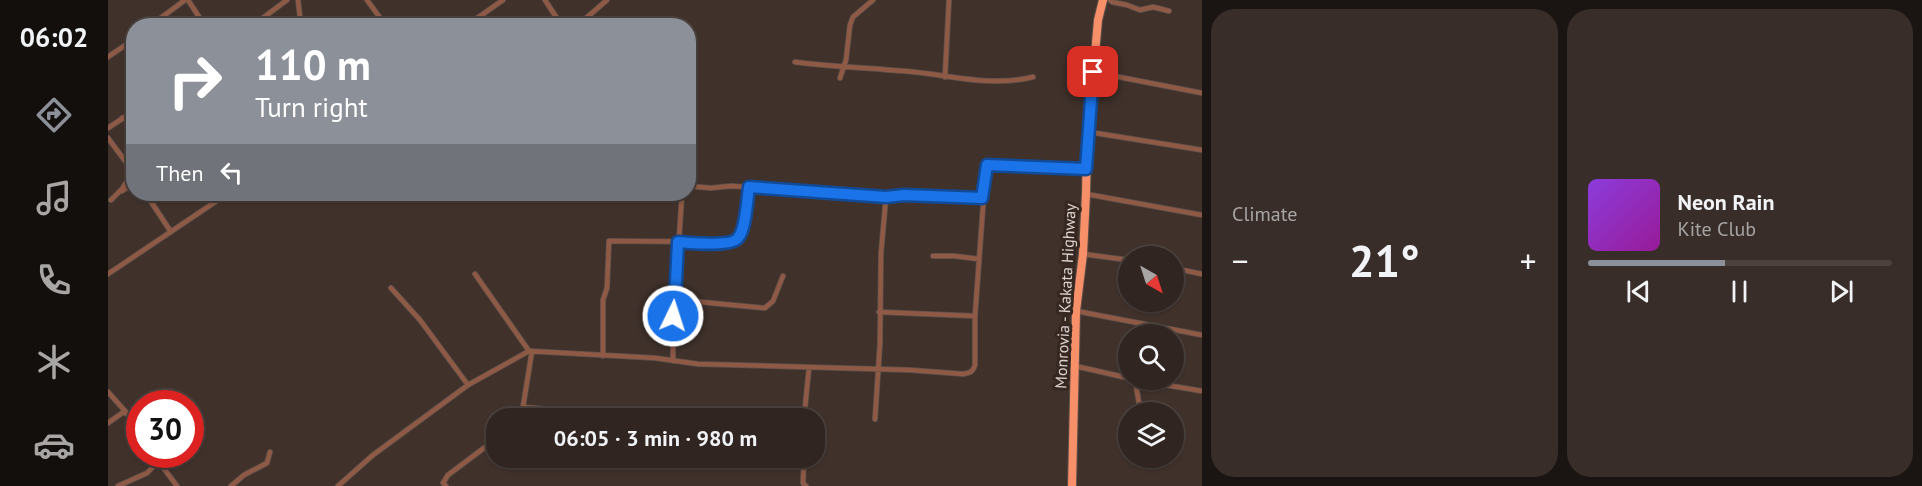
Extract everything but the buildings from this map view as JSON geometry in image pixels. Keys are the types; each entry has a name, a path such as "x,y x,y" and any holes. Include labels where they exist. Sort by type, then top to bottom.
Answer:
{"highway":[{"name":"Monrovia - Kakata Highway","path":"1072,486 1076,311 1083,254 1093,72 1098,20 1103,0"}],"street":[{"path":"161,18 186,0 199,18"},
{"path":"275,0 279,5"},
{"path":"262,18 287,0"},
{"path":"298,0 301,18"},
{"path":"367,0 380,18"},
{"path":"481,18 503,0"},
{"path":"545,0 557,18"},
{"path":"586,18 607,0"},
{"path":"840,78 845,66 853,17 873,0"},
{"path":"945,77 949,0"},
{"path":"1110,0 1140,10 1153,7 1168,11"},
{"path":"108,57 126,45"},
{"path":"795,62 1001,82 1033,77"},
{"path":"1093,72 1202,93"},
{"path":"108,128 126,116"},
{"path":"122,118 126,119"},
{"path":"1089,132 1202,150"},
{"path":"108,138 126,162"},
{"path":"338,486 373,455 468,385 531,351 656,358 673,362 970,373 975,365 975,316 982,198 987,165 1086,169"},
{"path":"109,201 126,183"},
{"path":"696,187 749,187 886,197 904,195 982,198"},
{"path":"603,356 603,300 607,288 609,241 734,242 742,230 749,187"},
{"path":"109,201 126,189"},
{"path":"1086,194 1202,215"},
{"path":"875,419 881,253 886,197"},
{"path":"151,201 171,232"},
{"path":"108,274 217,201"},
{"path":"673,362 673,316 677,304 675,301 681,201"},
{"path":"1083,254 1118,259"},
{"path":"933,256 979,259"},
{"path":"1184,270 1202,274"},
{"path":"475,274 531,351 523,407 534,408"},
{"path":"677,304 690,301 765,308 773,301 783,276"},
{"path":"392,288 420,320 468,385"},
{"path":"1076,311 1202,335"},
{"path":"879,312 975,316"},
{"path":"1075,366 1118,376"},
{"path":"805,408 809,368"},
{"path":"1184,388 1202,391"},
{"path":"108,392 125,411 108,423"},
{"path":"446,486 443,483 454,470 486,446"},
{"path":"231,486 244,475 267,463 270,452"},
{"path":"118,486 147,473 152,468"},
{"path":"163,468 177,486"},
{"path":"804,468 803,483 806,486"}],"route":[{"path":"673,316 677,304 675,301 678,242 723,243 734,242 738,239 742,230 749,187 886,197 904,195 982,198 986,166 989,164 1086,169 1093,72"}]}
